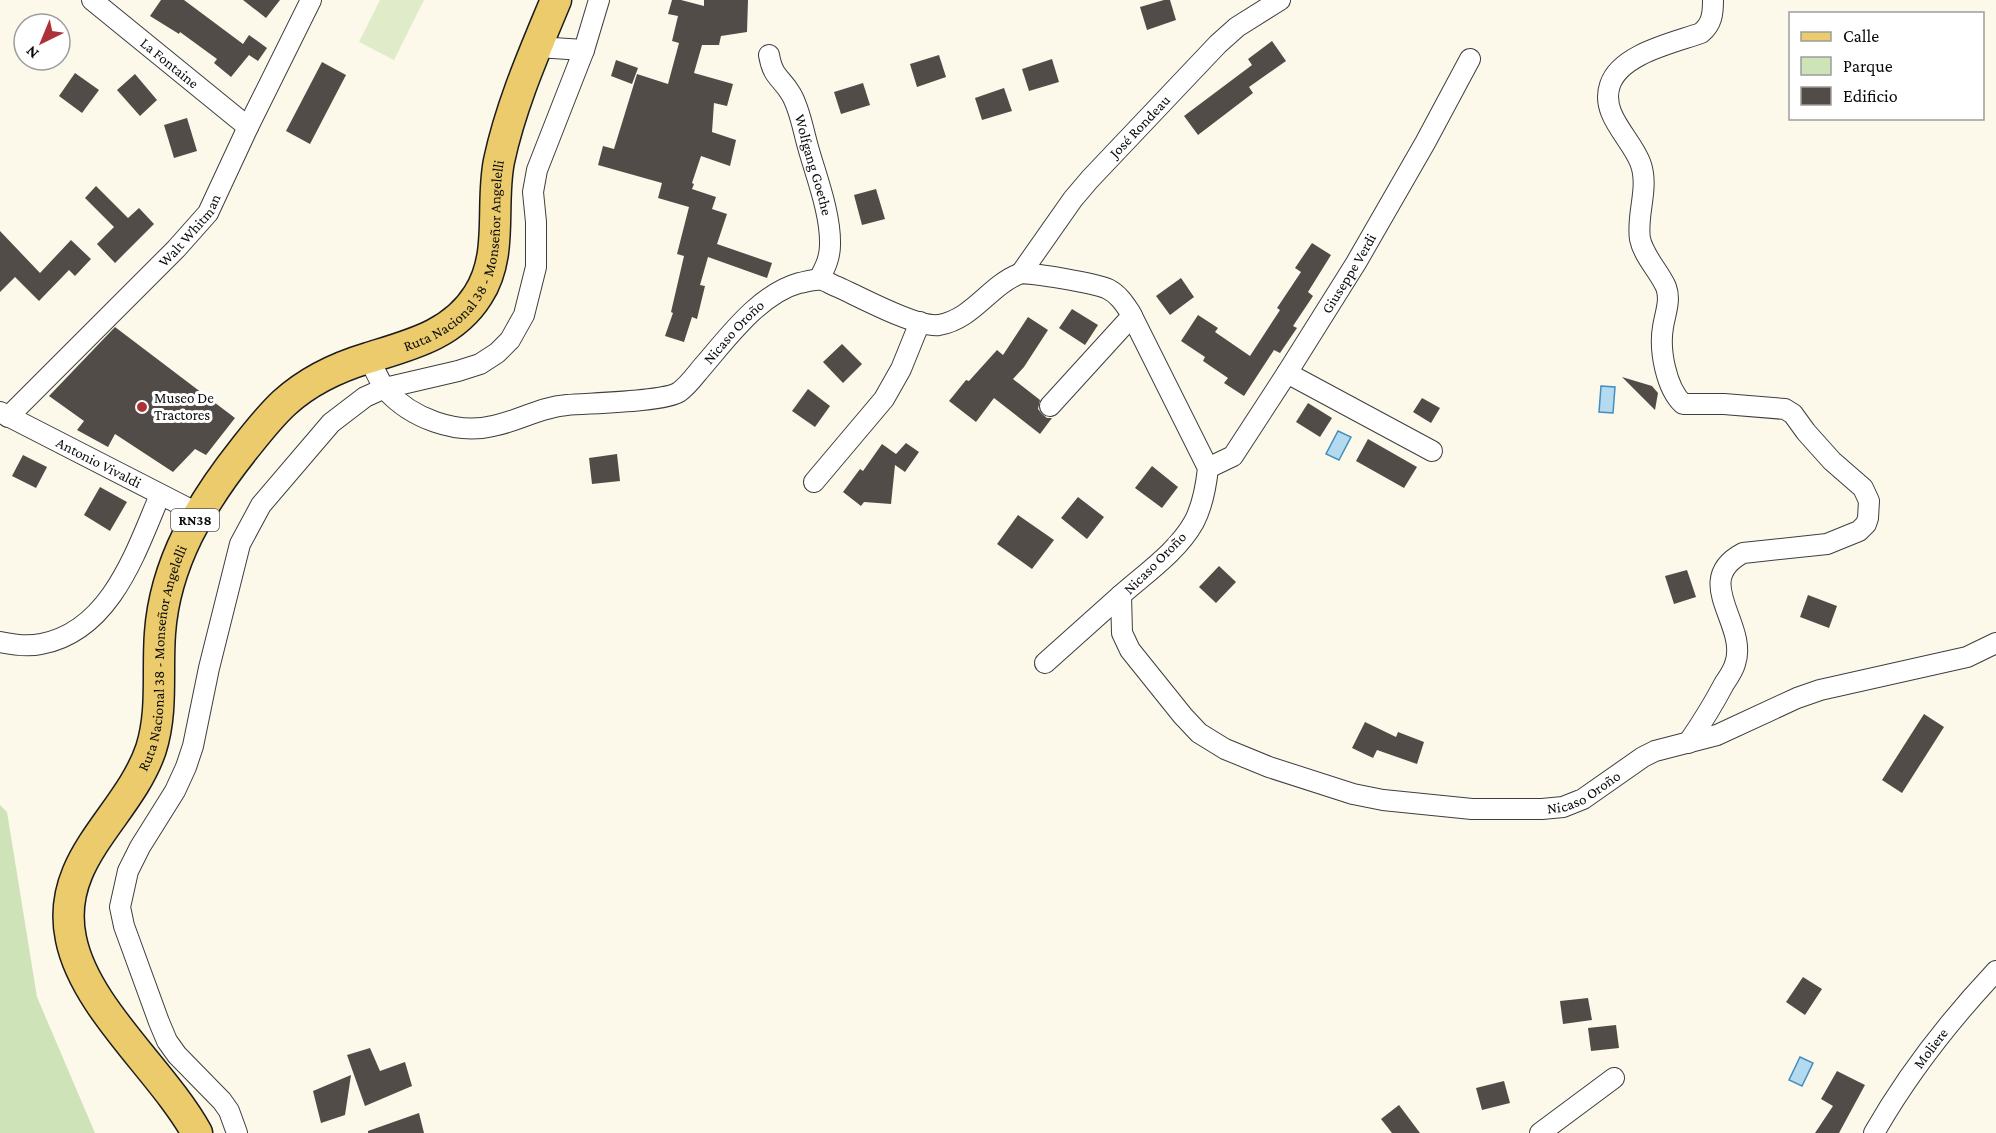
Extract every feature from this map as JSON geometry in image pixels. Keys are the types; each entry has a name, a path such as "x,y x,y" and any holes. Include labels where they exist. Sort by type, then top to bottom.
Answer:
{"main road":[{"name":"Ruta Nacional 38 - Monseñor Angelelli","path":"196,1133 171,1092 108,1013 82,973 71,940 68,907 72,888 87,852 134,784 152,746 159,705 161,615 176,559 198,514 237,457 285,402 317,380 369,358 412,345 443,330 469,307 485,282 491,263 495,237 498,166 508,123 556,0"}],"street":[{"name":"La Fontaine","path":"92,0 248,127"},
{"name":"Walt Whitman","path":"4,415 176,249 208,213 311,0"},
{"path":"237,1133 229,1111 222,1101 177,1055 167,1041 124,926 120,907 128,871 140,847 175,791 186,767 193,746 209,668 240,544 261,505 331,423 364,397 385,388 480,364 497,353 510,340 524,315 536,267 533,192 537,170 584,50 600,0"},
{"name":"José Rondeau","path":"1022,273 1073,199 1090,179 1218,44 1237,27 1280,0"},
{"path":"1688,743 1706,718 1735,665 1738,649 1734,627 1719,586 1722,574 1733,559 1743,553 1827,544 1846,537 1859,531 1866,524 1869,501 1863,488 1832,460 1793,414 1785,409 1724,404 1683,404 1672,392 1662,348 1662,329 1668,297 1666,287 1640,240 1643,196 1641,166 1636,153 1610,111 1607,99 1609,86 1615,73 1637,56 1701,33 1708,27 1713,16 1713,0"},
{"path":"537,47 584,50"},
{"name":"Wolfgang Goethe","path":"769,55 771,68 791,94 799,113 829,223 831,244 829,261 819,279"},
{"name":"Giuseppe Verdi","path":"1208,468 1233,456 1287,373 1356,263 1470,59"},
{"path":"819,279 920,322 937,325 954,321 966,314 1008,280 1022,273 1094,284 1108,289 1121,299 1132,316 1208,468"},
{"name":"Nicaso Oroño","path":"369,358 385,388 399,402 418,415 440,423 477,428 494,426 550,406 671,396 688,383 753,311 787,288 819,279"},
{"path":"1050,406 1132,316"},
{"path":"814,482 884,399 901,369 920,322"},
{"path":"1287,373 1432,451"},
{"name":"Antonio Vivaldi","path":"4,415 198,514"},
{"name":"Nicaso Oroño","path":"1208,468 1206,488 1194,523 1170,552 1121,595 1122,633 1130,650 1199,733 1225,749 1269,767 1353,794 1383,800 1472,808 1563,807 1583,799 1655,751 1717,735 1797,698 1820,690 1967,657 1996,643"},
{"path":"0,642 20,646 42,644 61,638 96,613 106,602 129,566 160,495"},
{"path":"1045,663 1121,595"},
{"name":"Moliere","path":"1874,1133 1913,1072 1996,971"},
{"path":"1540,1133 1614,1078"}],"green space":[{"path":"380,0 424,0 394,60 359,42"},
{"path":"0,805 7,812 37,997 95,1133 0,1133"}],"water":[{"path":"1601,386 1615,387 1613,413 1599,412"},
{"path":"1338,431 1351,437 1339,460 1326,454"},
{"path":"1800,1057 1813,1063 1802,1086 1789,1080"}],"building":[{"path":"161,0 184,0 243,44 249,35 267,48 258,61 249,55 231,77 214,63 217,59 180,32 179,34 150,16"},
{"path":"243,0 280,0 266,18"},
{"path":"672,0 704,6 704,0 748,0 747,32 721,36 719,45 702,45 694,73 733,84 727,106 714,103 712,132 736,140 730,166 701,156 692,189 716,197 712,209 727,214 717,244 772,263 767,278 708,257 700,285 705,286 697,319 692,317 684,342 665,336 673,313 671,312 684,256 677,254 689,207 658,198 662,183 598,165 603,146 614,149 637,74 668,84 679,43 672,41 678,16 668,14"},
{"path":"1170,0 1176,20 1147,30 1140,7"},
{"path":"1272,41 1286,61 1249,87 1253,93 1198,135 1184,116 1252,65 1248,59"},
{"path":"939,55 946,77 917,87 910,64"},
{"path":"1052,59 1059,82 1029,91 1022,69"},
{"path":"616,60 638,68 632,84 611,76"},
{"path":"322,62 346,75 310,144 286,131"},
{"path":"75,73 99,90 82,113 59,96"},
{"path":"135,74 157,100 140,116 117,90"},
{"path":"863,83 870,105 841,114 834,92"},
{"path":"1004,88 1012,111 982,120 975,98"},
{"path":"187,118 197,151 174,158 164,125"},
{"path":"96,186 128,218 139,208 154,224 115,263 97,244 114,227 85,198"},
{"path":"876,189 885,219 862,225 854,195"},
{"path":"0,231 40,273 71,240 91,259 75,276 69,270 39,301 15,277 0,292"},
{"path":"1312,243 1331,255 1308,292 1313,296 1293,326 1297,328 1280,353 1274,350 1244,396 1224,383 1228,378 1203,361 1205,357 1181,341 1198,315 1218,328 1215,332 1250,356 1280,310 1277,308 1301,272 1295,268"},
{"path":"1181,278 1194,297 1170,315 1156,296"},
{"path":"1072,309 1098,325 1085,345 1059,328"},
{"path":"1028,317 1048,330 1024,367 1013,379 1040,400 1038,409 1042,414 1047,418 1052,418 1040,434 994,398 976,422 949,401 966,380 969,381 997,350 1003,355"},
{"name":"Museo De Tractores","path":"115,327 235,418 206,455 195,449 173,472 115,434 108,447 77,430 84,421 49,396"},
{"path":"842,344 862,364 843,383 823,362"},
{"path":"1622,377 1652,386 1658,393 1655,410"},
{"path":"808,389 830,406 815,427 792,411"},
{"path":"1422,398 1440,408 1431,423 1413,412"},
{"path":"1308,403 1332,418 1320,437 1296,422"},
{"path":"1368,439 1417,467 1404,488 1356,461"},
{"path":"906,443 919,452 905,472 895,465 891,504 864,502 861,506 843,492 860,469 863,471 882,444 896,454"},
{"path":"617,454 620,481 592,484 589,458"},
{"path":"23,455 47,467 36,488 12,476"},
{"path":"1152,466 1178,487 1162,508 1135,488"},
{"path":"100,487 127,502 110,531 84,515"},
{"path":"1078,497 1104,517 1087,539 1061,518"},
{"path":"1018,515 1054,540 1032,569 997,544"},
{"path":"1219,566 1236,582 1216,603 1199,587"},
{"path":"1687,570 1696,597 1674,604 1665,576"},
{"path":"1808,595 1837,606 1829,628 1800,617"},
{"path":"1924,714 1944,727 1902,793 1882,780"},
{"path":"1365,722 1396,737 1398,732 1424,742 1417,764 1377,750 1373,758 1352,748"},
{"path":"1803,977 1822,989 1805,1015 1786,1002"},
{"path":"1588,998 1592,1020 1563,1024 1560,1001"},
{"path":"1616,1025 1619,1048 1591,1051 1588,1028"},
{"path":"370,1048 380,1071 405,1062 412,1086 365,1106 347,1055"},
{"path":"1837,1071 1865,1085 1839,1133 1815,1133 1833,1106 1821,1099"},
{"path":"351,1075 345,1115 321,1123 313,1091"},
{"path":"1504,1081 1510,1103 1482,1110 1476,1088"},
{"path":"1399,1105 1420,1133 1392,1133 1381,1119"},
{"path":"419,1113 424,1133 368,1133 368,1131"}],"place":[{"name":"Museo De Tractores","path":"142,407"}]}
